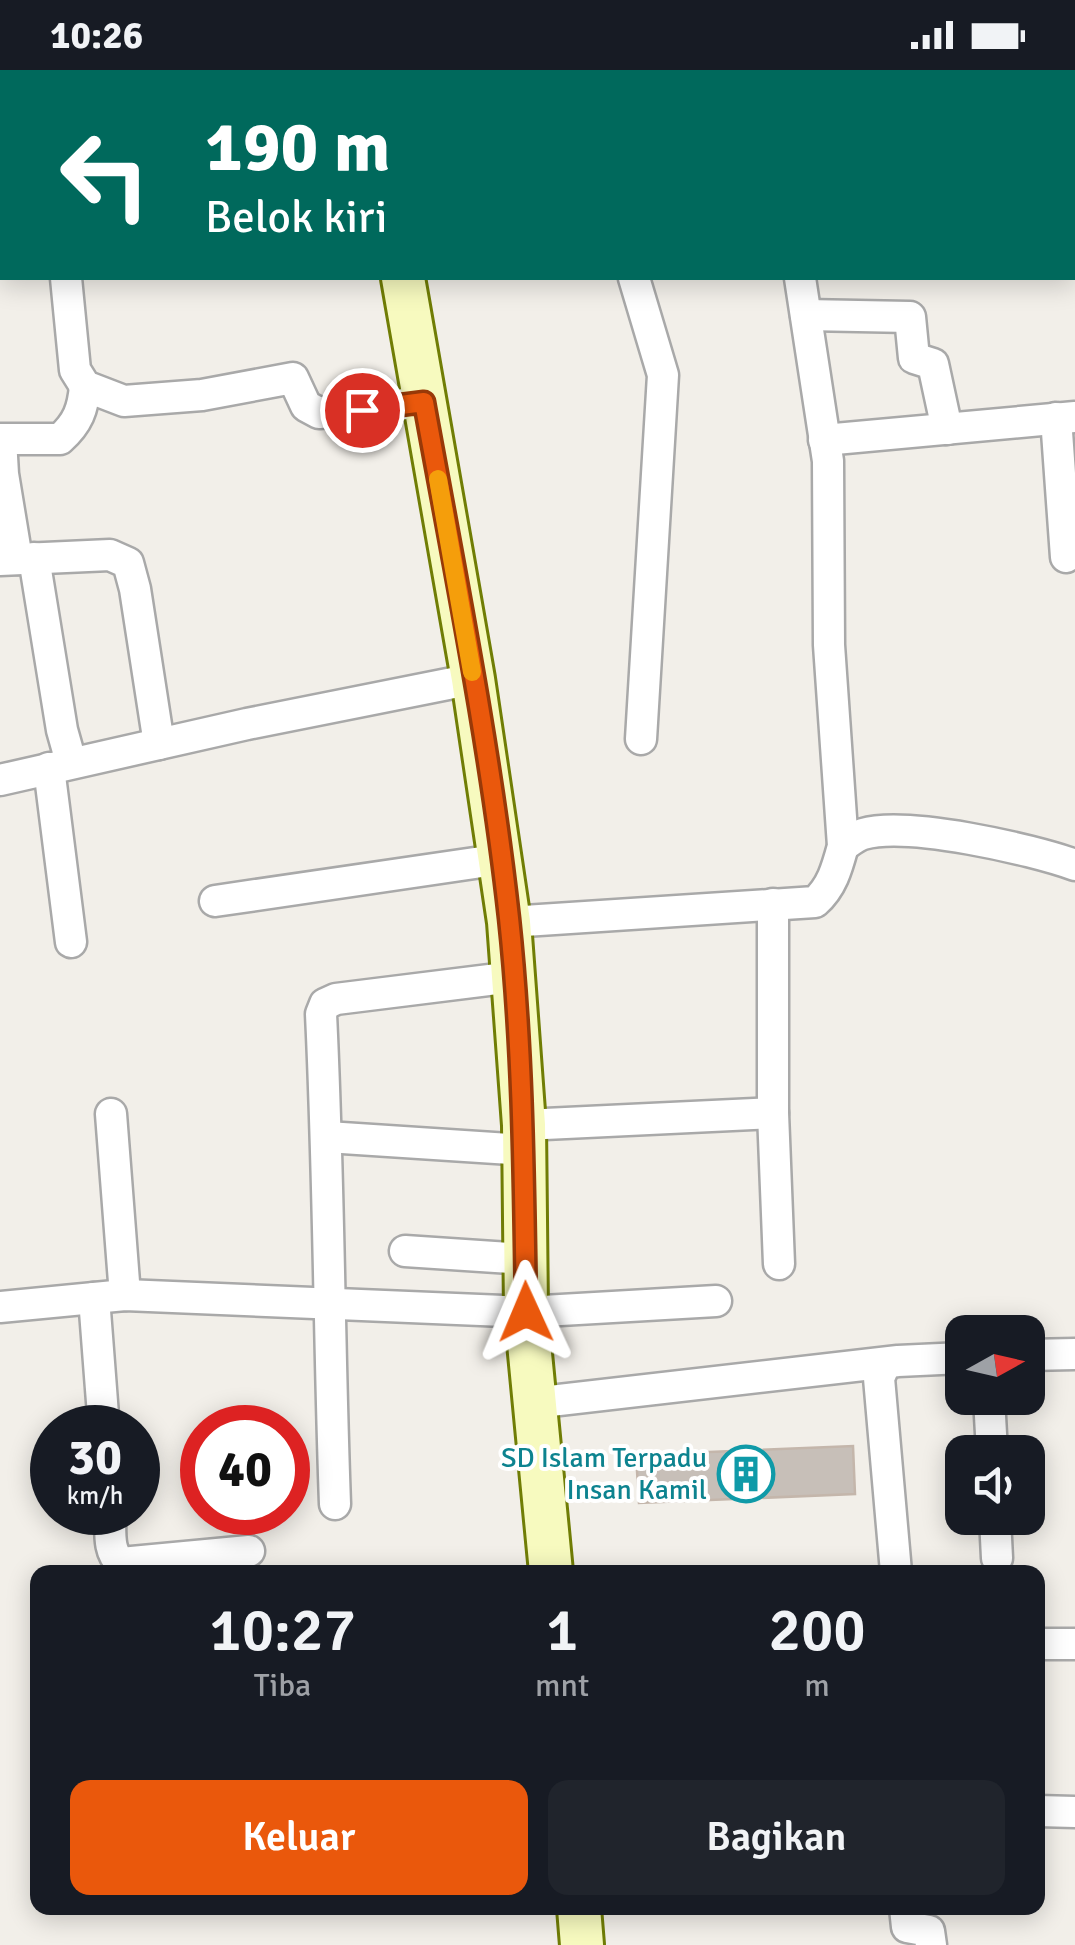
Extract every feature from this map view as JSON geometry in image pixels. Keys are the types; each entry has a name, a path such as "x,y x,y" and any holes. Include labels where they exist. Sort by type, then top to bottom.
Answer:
{"street":[{"path":"66,280 75,370 85,386 124,401 202,394 293,378 306,406 319,413 424,402"},
{"path":"403,280 473,679 510,922 525,1138 526,1312 532,1403 551,1565"},
{"path":"635,280 664,375 641,739"},
{"path":"510,922 815,902 826,893 842,846 829,645 828,461 800,280"},
{"path":"806,316 910,317 914,358 933,364 948,428"},
{"path":"70,942 60,765 62,730 17,559 1,439 60,439 72,429 82,411 85,386"},
{"path":"824,440 1066,418 1068,549"},
{"path":"17,559 110,555 128,563 160,744"},
{"path":"0,779 473,679"},
{"path":"842,846 860,834 933,834 996,843 1075,865"},
{"path":"215,901 502,859"},
{"path":"772,904 779,1264"},
{"path":"335,1504 327,1302 327,1137 321,1014 324,1004 336,999 513,977"},
{"path":"327,1137 525,1138 774,1113"},
{"path":"105,1405 111,1114"},
{"path":"405,1251 525,1259"},
{"path":"0,1307 109,1297 526,1312 716,1301"},
{"path":"1045,1355 1075,1354"},
{"path":"532,1403 945,1359"},
{"path":"885,1364 879,1378 895,1565"},
{"path":"111,1535 114,1557 122,1563 248,1552"},
{"path":"996,1535 998,1558"},
{"path":"1045,1644 1075,1644"},
{"path":"1045,1811 1075,1812"},
{"path":"580,1915 582,1945"},
{"path":"906,1915 907,1927 929,1931 931,1945"}],"building":[{"name":"SD Islam Terpadu Insan Kamil","path":"853,1446 855,1494 639,1503 636,1455"}],"slow traffic":[{"path":"438,479 472,672"}],"place":[{"name":"SD Islam Terpadu Insan Kamil","path":"746,1474"}],"route":[{"path":"362,410 424,402 473,679 510,922 524,1125 526,1312"}]}
